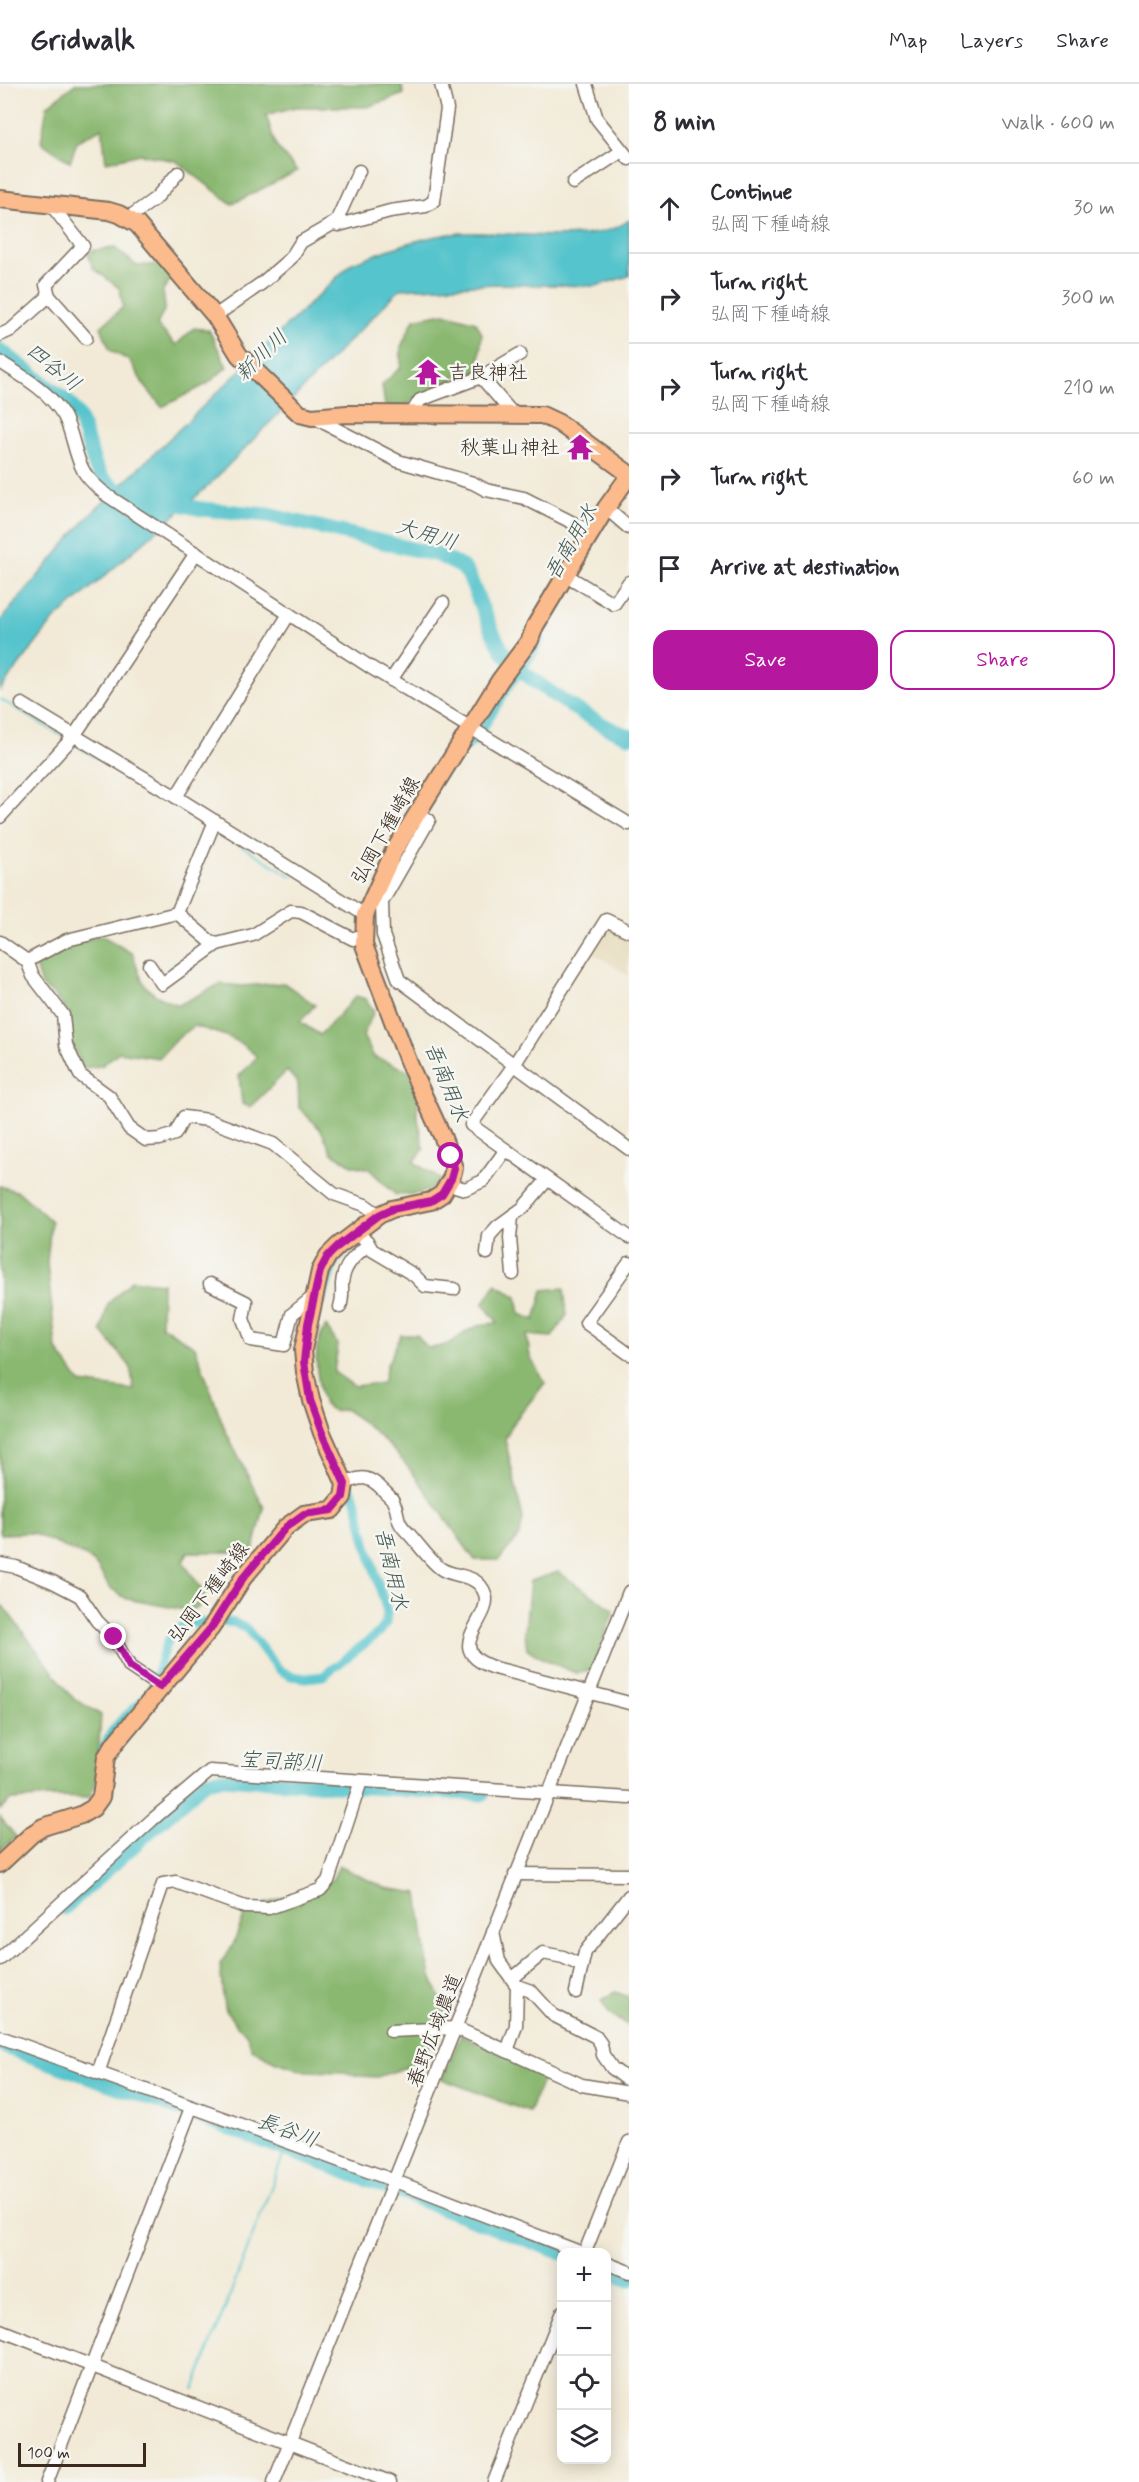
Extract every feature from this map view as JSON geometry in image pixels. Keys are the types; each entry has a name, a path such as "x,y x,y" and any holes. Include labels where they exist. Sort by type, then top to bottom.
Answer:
{"main road":[{"path":"0,199 109,211 128,218 143,230 215,316 239,355 300,414 312,417 347,414 410,416 513,414 550,417 629,475"},
{"name":"弘岡下種崎線","path":"370,932 394,851 421,816 478,731 500,680 525,646 629,475"},
{"path":"349,1481 322,1433 310,1400 305,1372 303,1350 320,1271 328,1256 362,1238 379,1215 392,1209 431,1201 453,1186 454,1168 451,1156 410,1066 363,945 370,932"},
{"name":"弘岡下種崎線","path":"0,1864 32,1834 43,1827 81,1815 93,1808 101,1797 106,1757 156,1684 211,1628 243,1578 286,1527 304,1514 332,1510 343,1497 349,1481"}],"street":[{"path":"333,224 339,225 390,211 426,206 434,201 447,109 441,84"},
{"path":"573,183 626,155 597,119 586,84"},
{"path":"215,316 262,283 291,258 301,242 336,222 359,171"},
{"path":"128,218 156,198 178,173"},
{"path":"52,206 83,246 46,285 49,297 86,338"},
{"path":"2,333 11,330 49,297"},
{"path":"410,416 420,400 481,377 520,354"},
{"path":"0,362 41,389 53,401 65,417 82,469 90,481 105,494 392,680 629,824"},
{"path":"481,377 513,414"},
{"path":"312,417 398,461 473,483 486,490 524,498 593,533"},
{"path":"608,510 629,528"},
{"path":"0,817 71,740 196,554"},
{"path":"569,576 614,604 629,582"},
{"path":"392,680 443,603"},
{"path":"176,796 289,614"},
{"path":"22,704 71,740 176,796 215,821 370,932 399,980 629,1149"},
{"path":"149,965 162,984 217,944 253,935 291,911 301,912 353,939 370,932 421,816"},
{"path":"177,913 207,835 215,821"},
{"path":"177,913 211,942 217,944"},
{"path":"27,961 67,940 177,913"},
{"path":"629,931 606,920 514,1065 471,1125 629,1237"},
{"path":"0,942 27,961 33,976 63,1015 66,1045 80,1075 109,1096 129,1128 146,1140 160,1139 175,1134 184,1117 208,1120 273,1144 334,1194 364,1205 379,1215"},
{"path":"453,1186 465,1190 483,1181 505,1151"},
{"path":"487,1253 489,1236 498,1226 523,1208 547,1180"},
{"path":"512,1216 510,1238 513,1275"},
{"path":"340,1307 344,1295 342,1284 345,1271 362,1238 372,1250 414,1275 425,1286 454,1289"},
{"path":"629,1263 586,1323 629,1354"},
{"path":"210,1284 246,1302 243,1319 251,1340 284,1345 292,1314 313,1297"},
{"path":"349,1481 369,1478 376,1482 393,1501 397,1521 435,1563 443,1570 471,1578 478,1583 485,1593 487,1604 470,1637 473,1654 478,1661 495,1668 629,1703"},
{"path":"0,1564 16,1567 80,1596 97,1621 114,1637 130,1667 156,1684"},
{"name":"春野広域農道","path":"274,2482 629,1592"},
{"path":"0,1959 152,1820 210,1771 361,1781 547,1799 629,1798"},
{"path":"98,2073 163,1884 176,1882 244,1907 269,1908 320,1890 328,1881 361,1781"},
{"path":"515,1874 629,1875"},
{"path":"576,1992 580,1965 585,1952 629,1896"},
{"path":"493,1932 499,1961 515,1982 531,1991 553,2015 596,2037 601,2044 603,2055 612,2068 629,2081"},
{"path":"507,2051 516,2026 515,1982 543,1953 563,1957 580,1965"},
{"path":"391,2031 456,2028 582,2085 629,2093"},
{"path":"0,2037 395,2181 566,2248"},
{"path":"47,2482 191,2108"},
{"path":"587,2248 629,2142"},
{"path":"611,2265 629,2272"},
{"path":"494,2482 557,2322"},
{"path":"0,2330 390,2482"}],"shaded area":[{"path":"607,924 629,934 629,976 591,952"}],"green space":[{"path":"75,84 401,84 404,94 367,107 295,107 266,115 276,146 297,171 232,204 176,161 140,154 106,162 102,128 77,141 70,162 41,142 47,106"},
{"path":"115,248 137,266 163,264 173,275 163,291 165,308 157,325 176,345 194,328 209,330 227,367 207,384 162,407 144,385 130,361 110,350 101,327 123,307 120,289 93,268 87,251"},
{"path":"444,313 476,322 482,334 478,372 458,375 440,388 415,398 401,411 385,406 382,385 401,367 401,347 414,319"},
{"path":"101,935 133,954 143,982 152,993 179,1005 220,984 242,986 284,983 315,1005 300,1022 320,1035 356,996 366,999 374,1011 363,1036 374,1057 410,1071 418,1096 417,1114 424,1149 414,1162 441,1180 426,1191 396,1195 369,1169 352,1165 332,1153 321,1130 299,1108 298,1083 287,1071 250,1107 242,1104 239,1076 257,1057 236,1040 195,1026 176,1039 159,1058 119,1052 101,1066 83,1068 70,1040 71,1017 55,996 41,985 33,959 47,950"},
{"path":"0,1186 19,1192 51,1221 47,1263 56,1348 80,1383 134,1390 130,1366 101,1331 108,1304 132,1280 162,1283 161,1325 195,1347 225,1430 264,1508 253,1552 188,1552 183,1562 205,1594 198,1608 185,1610 127,1599 109,1587 97,1566 85,1556 32,1533 0,1534"},
{"path":"496,1284 517,1297 520,1314 535,1320 543,1290 564,1288 567,1315 552,1337 527,1335 530,1357 545,1383 513,1423 505,1439 523,1519 519,1536 499,1560 475,1560 417,1478 384,1440 344,1409 334,1411 324,1405 317,1375 316,1354 321,1334 326,1326 338,1345 334,1372 354,1386 383,1383 387,1365 401,1335 417,1335 428,1348 437,1347 451,1342 480,1325 498,1323 483,1304"},
{"path":"558,1572 614,1610 592,1670 576,1673 545,1660 527,1649 525,1632 530,1581"},
{"path":"3,1606 73,1698 101,1715 96,1783 89,1798 51,1797 11,1800 0,1810 0,1608"},
{"path":"0,1817 16,1837 0,1850"},
{"path":"339,1866 385,1888 418,1893 431,1976 447,2014 440,2035 407,2067 377,2077 344,2072 306,2071 276,2062 252,2049 246,2033 235,2024 224,2007 220,1964 233,1945 246,1911 332,1880"},
{"path":"615,1992 629,1997 629,2026 610,2015 601,2000"},
{"path":"461,2035 545,2074 529,2112 442,2079"}],"water":[{"name":"新川川","path":"629,220 629,276 596,286 495,284 400,289 207,487 54,620 0,690 0,621 87,518 352,263 406,244 448,234 572,236 613,228"}],"waterway":[{"name":"四谷川","path":"0,350 69,403 79,417 96,468 104,480 131,501"},
{"name":"大用川","path":"166,501 201,509 268,515 438,555 462,567 468,574 498,642 512,661 562,700 600,723 629,736"},
{"name":"吾南用水","path":"464,749 476,740 508,687 534,652 540,639"},
{"path":"0,699 65,738"},
{"path":"72,743 208,825"},
{"path":"216,830 293,877"},
{"name":"吾南用水","path":"404,1028 425,1080"},
{"name":"吾南用水","path":"321,1303 335,1260 353,1244"},
{"name":"吾南用水","path":"221,1621 235,1623 247,1629 278,1669 291,1676 306,1678 323,1676 380,1632 386,1623 387,1612 366,1542 357,1502 348,1483"},
{"name":"吾南用水","path":"103,1753 110,1734 148,1694 170,1637 182,1627 203,1622"},
{"name":"宝司部川","path":"64,1908 206,1781 222,1778 482,1794"},
{"name":"長谷川","path":"0,2045 160,2102 557,2251"},
{"path":"194,2389 285,2151"},
{"name":"長谷川","path":"611,2273 629,2280"}],"place":[{"name":"吉良神社","path":"428,372"},
{"name":"秋葉山神社","path":"580,447"}],"route":[{"path":"114,1637 130,1667 160,1687 211,1628 243,1578 286,1527 304,1514 332,1510 343,1497 345,1484 310,1400 305,1372 303,1350 320,1271 328,1256 338,1246 379,1215 392,1209 431,1201 442,1194 448,1186 454,1168 451,1156"}]}
